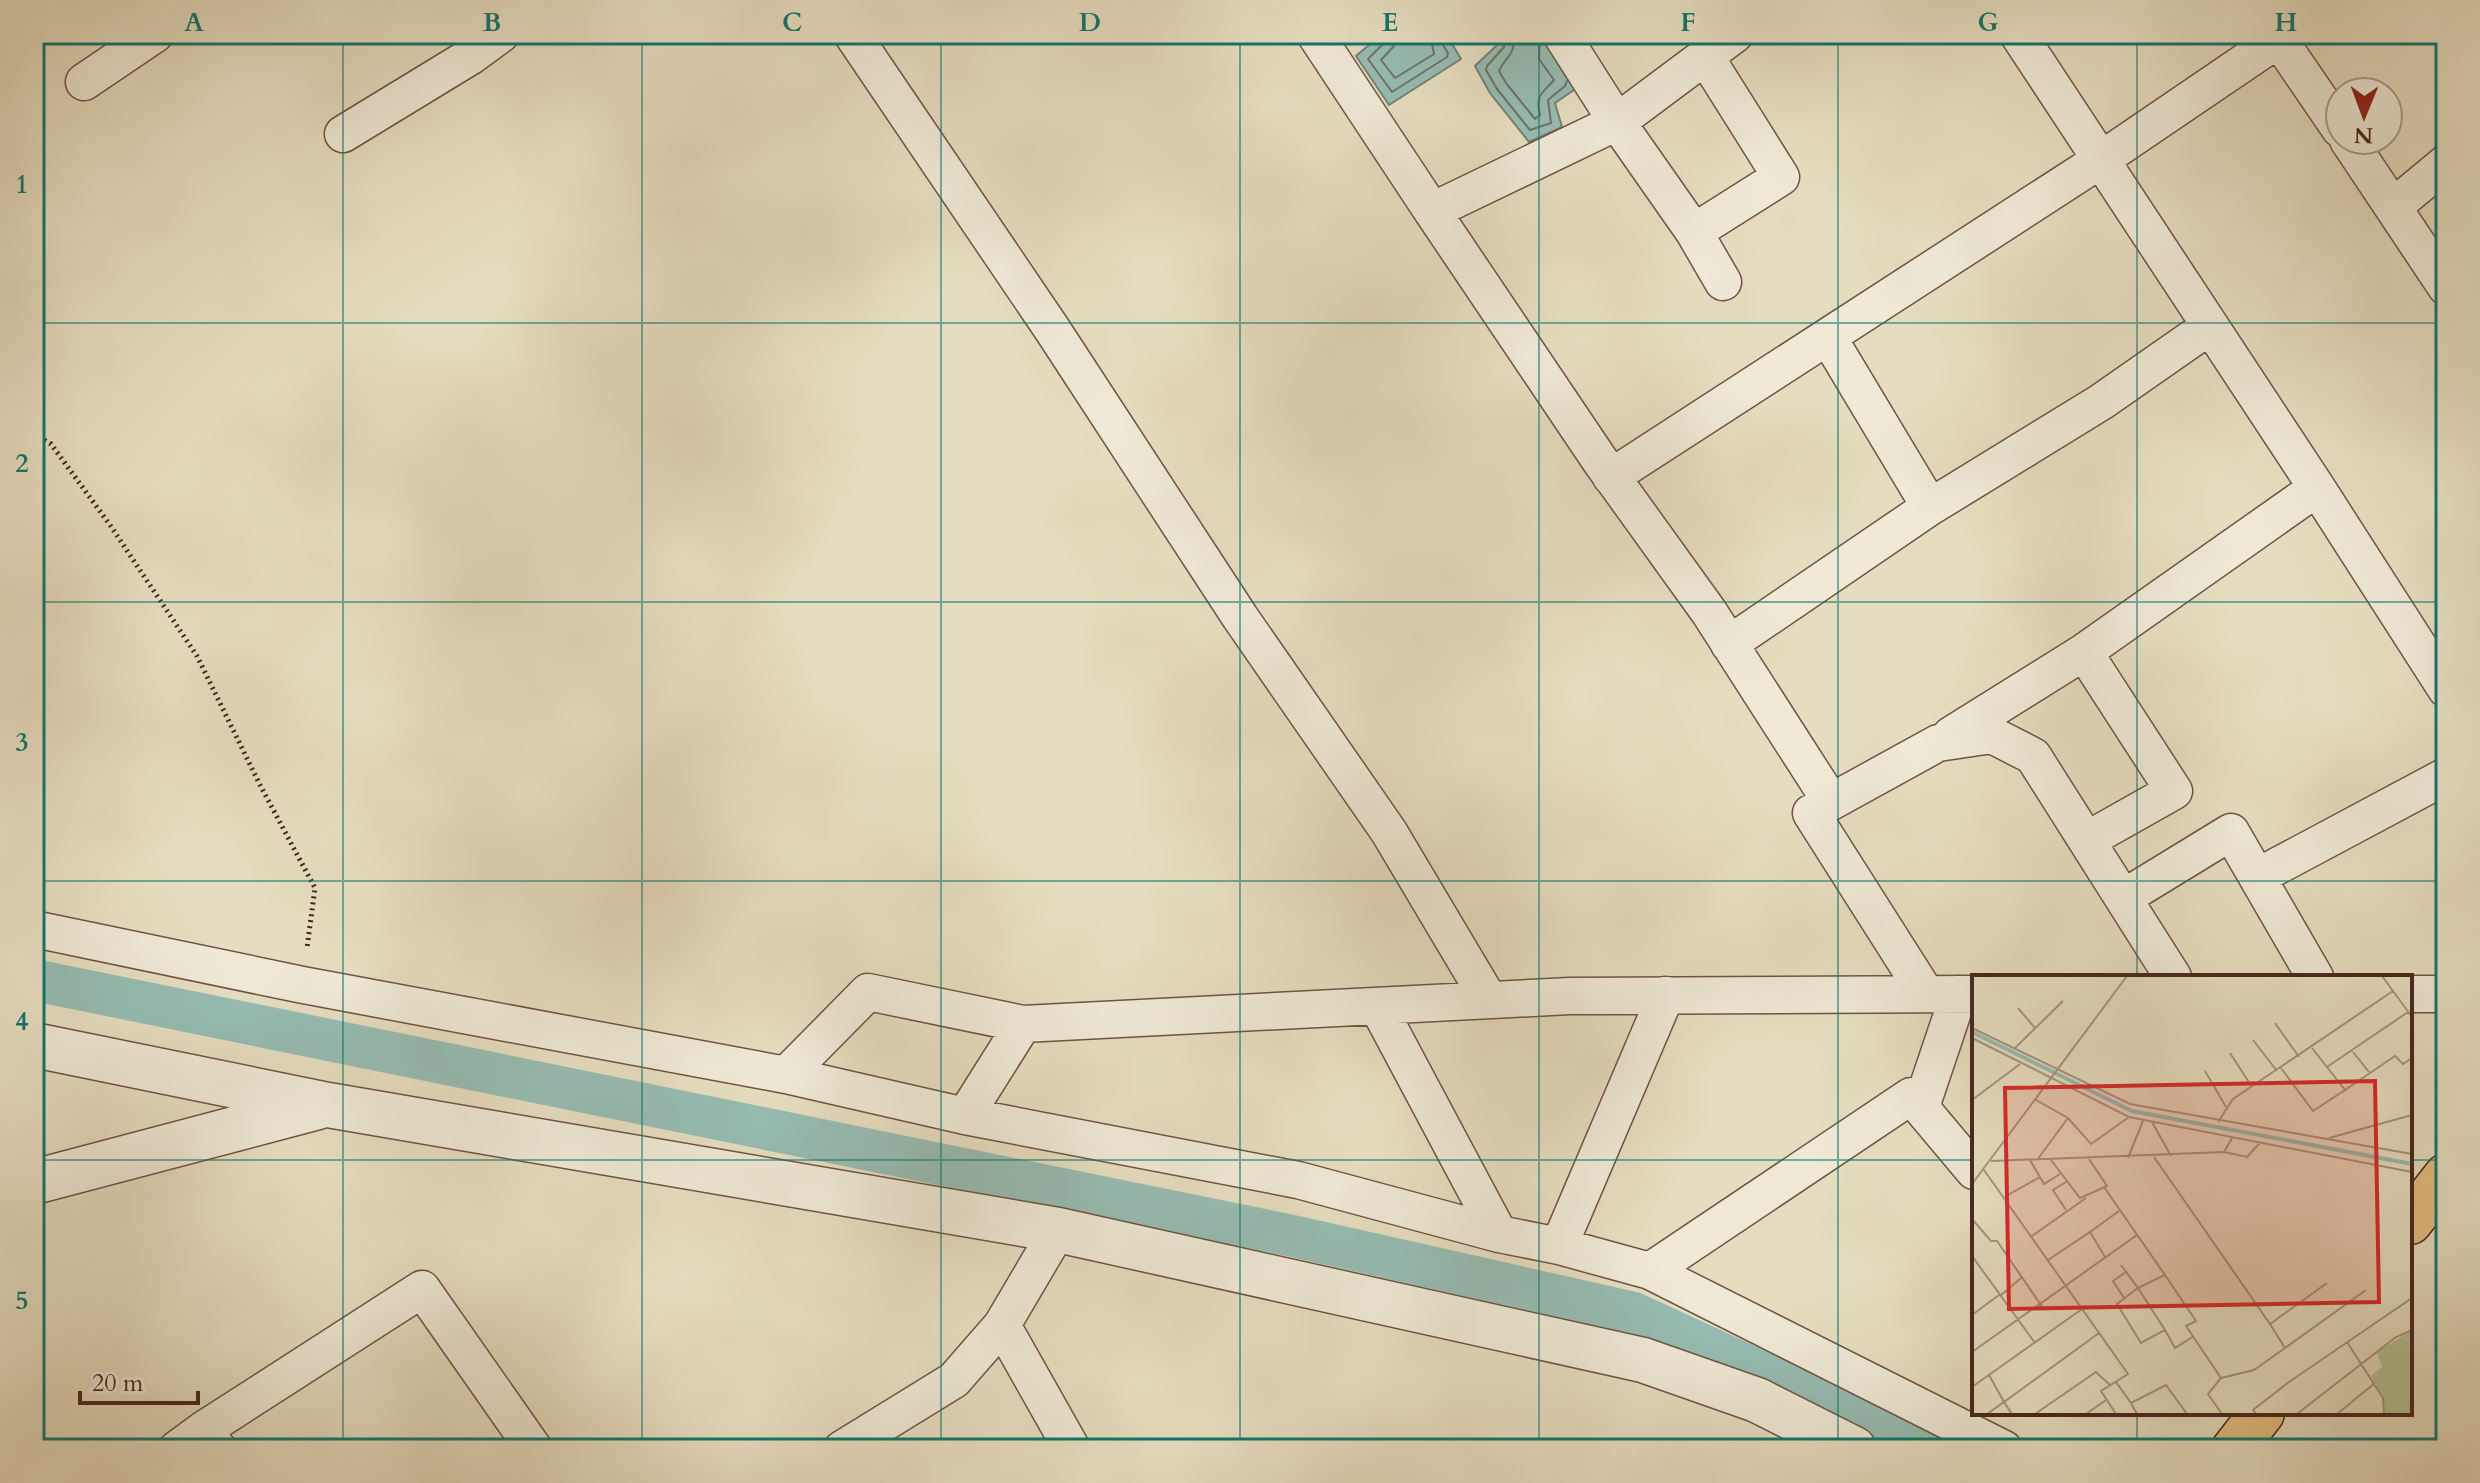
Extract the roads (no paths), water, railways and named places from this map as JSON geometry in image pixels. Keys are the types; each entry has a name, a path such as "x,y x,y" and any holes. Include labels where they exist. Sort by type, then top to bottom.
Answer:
{"main road":[{"path":"2412,1219 2446,1176"},
{"path":"2234,1449 2260,1415"}],"street":[{"path":"84,82 155,34"},
{"path":"343,134 471,56 501,34"},
{"path":"852,34 1052,329 1240,617 1389,832 1489,1000"},
{"path":"1315,34 1611,477 1729,644 1831,802"},
{"path":"1561,34 1617,122 1694,232 1723,282"},
{"path":"1432,211 1617,122 1735,34"},
{"path":"2018,34 2446,689"},
{"path":"1611,477 2102,159 2280,36 2324,104"},
{"path":"1694,232 1781,177 1705,56"},
{"path":"2359,156 2446,287"},
{"path":"2393,207 2446,163"},
{"path":"1729,644 1930,507 2101,402 2210,326"},
{"path":"1828,337 1930,507"},
{"path":"1953,994 1811,813 1938,743 2084,652 2317,488"},
{"path":"2084,652 2174,791 2087,840"},
{"path":"1938,743 1992,735 2033,756 2172,975"},
{"path":"2257,877 2446,776"},
{"path":"2123,898 2231,832 2314,975"},
{"path":"34,929 303,985 786,1075 965,1116 1298,1180 1499,1234 1559,1246 1650,1271 2004,1449"},
{"path":"786,1075 868,992 1023,1024 1570,996 1953,994"},
{"path":"1921,1107 1953,994"},
{"path":"2412,994 2446,994"},
{"path":"1559,1246 1666,995"},
{"path":"1378,1007 1499,1234"},
{"path":"965,1116 1023,1024"},
{"path":"34,1045 328,1105 1058,1230 1643,1360 1757,1400 1854,1449"},
{"path":"1650,1271 1911,1096 1972,1169"},
{"path":"34,1182 328,1105"},
{"path":"842,1449 954,1380 1002,1325 1058,1230"},
{"path":"199,1443 422,1289 534,1449"},
{"path":"1002,1325 1072,1449"}],"water":[{"path":"1382,34 1446,34 1461,59 1389,105 1356,56"},
{"path":"1486,34 1557,34 1576,75 1574,90 1555,103 1562,127 1529,142 1490,93 1475,66 1497,45"}],"waterway":[{"path":"34,980 1293,1236 1634,1313 1928,1449"}]}
